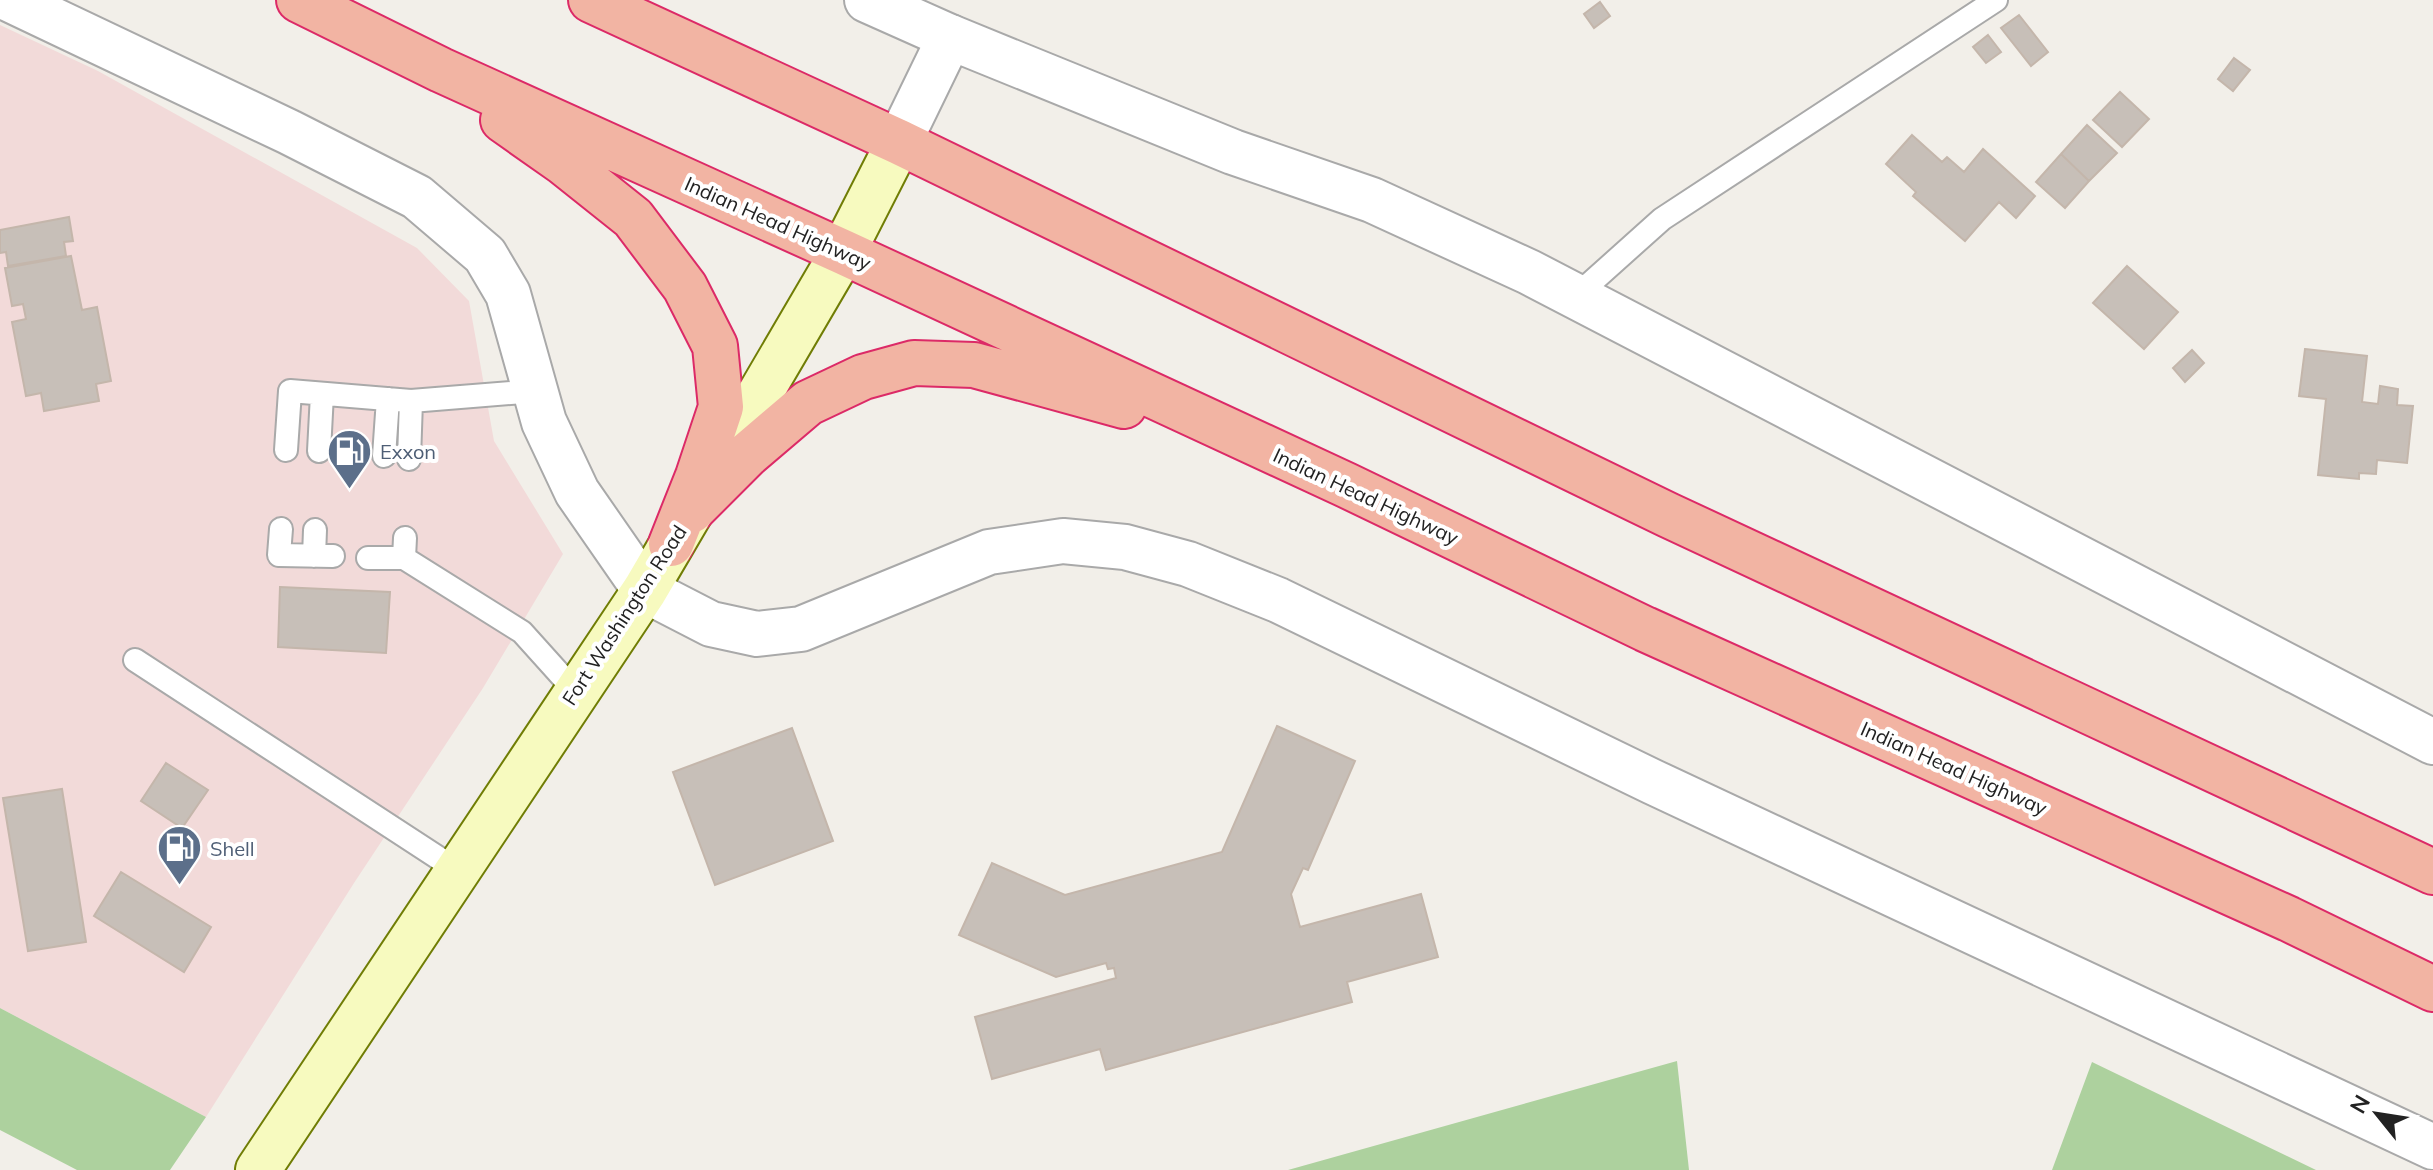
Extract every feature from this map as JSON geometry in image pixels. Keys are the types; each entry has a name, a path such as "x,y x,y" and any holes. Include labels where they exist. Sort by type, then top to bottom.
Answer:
{"highway":[{"name":"Indian Head Highway","path":"299,0 416,58 1346,485 1645,629 2289,919 2433,989"},
{"path":"591,0 899,142 1668,515 2433,872"},
{"path":"416,58 564,163 633,218 685,287 715,346 721,407 681,528"},
{"path":"681,528 747,455 808,403 863,377 914,363 974,365 1237,437"}],"main road":[{"name":"Fort Washington Road","path":"258,1170 645,590 843,252 899,142"}],"street":[{"path":"11,0 275,125 417,197 485,255 508,294 544,422 577,492 645,590 711,624 757,634 801,629 989,552 1063,541 1125,547 1188,564 1278,600 1653,782 2433,1147"},
{"path":"867,0 1233,152 1372,200 1529,272 2433,742"},
{"name":"Fort Washington Road","path":"899,142 950,37"}],"lane":[{"path":"1576,296 1662,219 1996,0"},
{"path":"286,450 290,391 411,401 536,391"},
{"path":"319,451 322,394"},
{"path":"384,456 388,399"},
{"path":"409,459 411,401"},
{"path":"281,529 279,555 324,556 315,530"},
{"path":"376,551 404,548 522,632 576,692"},
{"path":"135,660 457,870"}],"shaded area":[{"path":"0,25 98,71 417,248 469,301 494,441 563,554 483,688 354,883 206,1117 0,1008"}],"green space":[{"path":"0,1008 206,1117 170,1170 77,1170 0,1130"},
{"path":"1677,1061 1689,1170 1288,1170"},
{"path":"2092,1062 2316,1170 2052,1170"}],"building":[{"path":"1600,2 1610,16 1594,28 1584,14"},
{"path":"2019,15 2048,52 2031,66 2001,28"},
{"path":"1988,35 2001,52 1986,63 1973,47"},
{"path":"2234,58 2250,70 2233,91 2218,79"},
{"path":"2120,92 2149,119 2122,147 2093,120"},
{"path":"2087,125 2117,153 2089,181 2061,154"},
{"path":"1912,135 1942,162 1947,157 1964,172 1983,149 2035,196 2016,218 1999,202 1965,241 1913,196 1916,192 1886,164"},
{"path":"2061,154 2089,181 2065,208 2036,182"},
{"path":"69,217 73,241 64,242 66,256 8,266 6,252 0,253 0,230"},
{"path":"71,256 82,310 97,307 111,381 96,384 99,401 44,411 41,393 26,396 12,322 26,319 23,304 12,306 5,268"},
{"path":"2127,266 2178,312 2144,349 2093,303"},
{"path":"2305,349 2367,356 2362,402 2378,404 2380,386 2398,389 2397,405 2413,406 2407,463 2377,460 2376,474 2359,473 2359,479 2318,475 2326,399 2299,396"},
{"path":"2192,350 2204,363 2185,382 2173,368"},
{"path":"280,587 390,592 386,653 278,647"},
{"path":"1277,726 1355,761 1308,870 1303,868 1291,894 1300,927 1421,894 1438,957 1347,982 1352,1002 1106,1070 1100,1049 992,1079 975,1017 1116,978 1114,968 1108,969 1106,963 1056,977 959,935 992,863 1065,895 1222,852"},
{"path":"792,728 833,841 715,885 673,772"},
{"path":"166,763 208,790 182,828 141,801"},
{"path":"62,789 86,942 28,951 3,798"},
{"path":"121,872 211,927 184,972 94,916"}],"place":[{"name":"Exxon","path":"349,490"},
{"name":"Shell","path":"179,887"}]}
